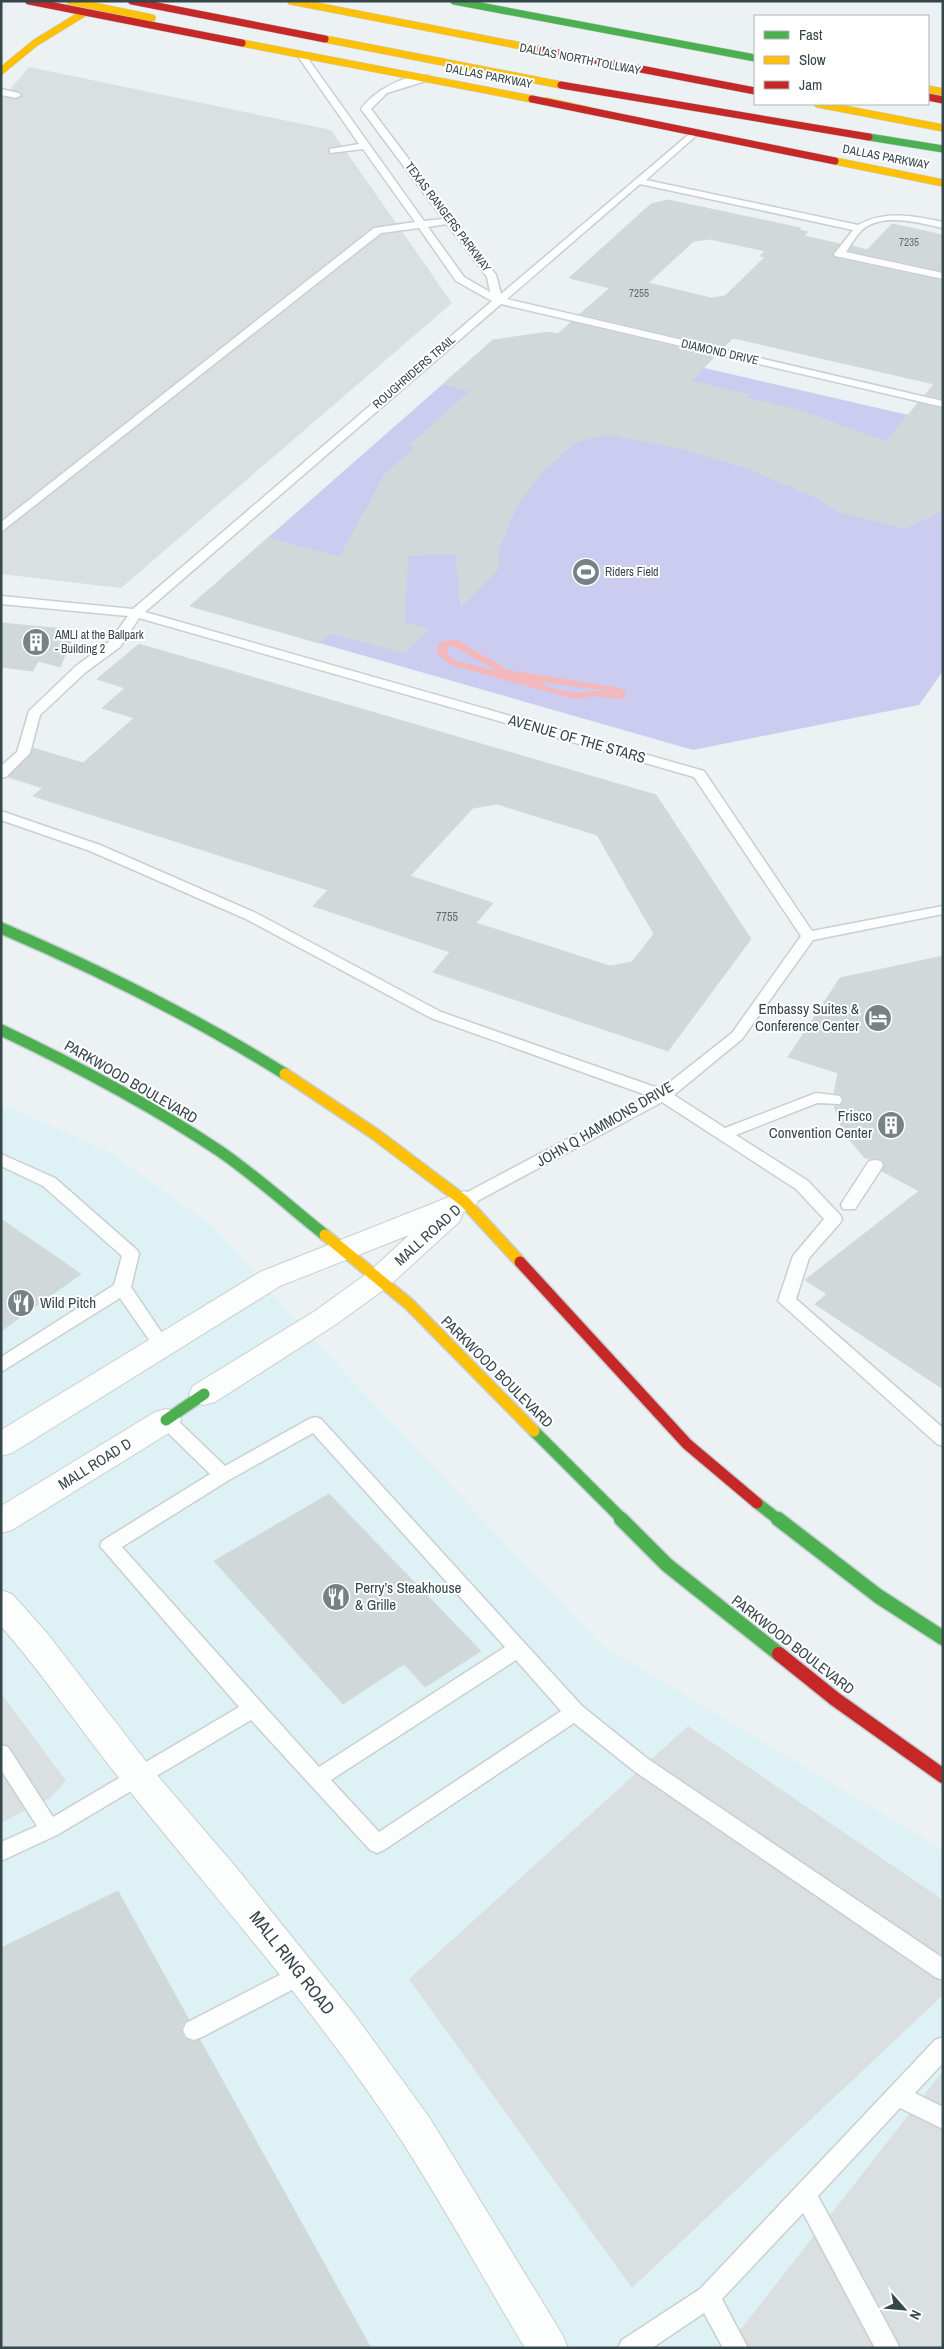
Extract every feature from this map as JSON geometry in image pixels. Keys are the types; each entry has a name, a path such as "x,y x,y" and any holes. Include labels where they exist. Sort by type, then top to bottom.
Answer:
{"main road":[{"name":"DALLAS PARKWAY","path":"28,1 67,5 84,13 426,78 943,183"},
{"path":"132,1 604,93 943,148"},
{"name":"DALLAS NORTH TOLLWAY","path":"291,1 754,91"},
{"path":"454,1 754,58"},
{"path":"48,17 67,5 338,55 587,110"},
{"path":"1,71 35,43 84,13"},
{"path":"929,89 943,92"},
{"path":"662,90 943,148"},
{"path":"929,97 943,100"},
{"path":"823,105 943,128"},
{"path":"873,105 943,123"},
{"path":"1,928 96,968 238,1043 375,1134 464,1201 687,1444 779,1521 878,1596 943,1638"},
{"name":"PARKWOOD BOULEVARD","path":"1,1030 80,1068 167,1116 251,1174 409,1304 667,1565 835,1699 943,1776"},
{"name":"MALL ROAD D","path":"166,1420 204,1394"}],"street":[{"name":"MALL ROAD D","path":"1,1445 270,1279 345,1251 464,1201"},
{"name":"MALL ROAD D","path":"204,1394 325,1318 379,1279 464,1201"},
{"name":"MALL ROAD D","path":"1,1521 166,1420"},
{"name":"MALL RING ROAD","path":"1,1603 36,1642 139,1778 223,1877 300,1974 416,2130 548,2348"}],"lane":[{"name":"TEXAS RANGERS PARKWAY","path":"300,55 460,279 497,300"},
{"name":"TEXAS RANGERS PARKWAY","path":"426,78 384,91 370,101 366,109 492,277 497,300"},
{"path":"1,92 16,95"},
{"name":"ROUGHRIDERS TRAIL","path":"1,774 23,753 34,714 81,669 115,644 136,613 497,300 694,133"},
{"path":"332,151 366,146"},
{"path":"638,180 859,228 887,218 904,217 943,225"},
{"path":"1,528 378,230 450,221"},
{"path":"859,228 839,254 943,276"},
{"name":"DIAMOND DRIVE","path":"497,300 943,404"},
{"name":"AVENUE OF THE STARS","path":"1,600 136,613 699,774 808,936"},
{"path":"1,815 95,848 251,916 436,1015 663,1094 802,1185 834,1219 801,1256 787,1301 943,1439"},
{"path":"808,936 943,910"},
{"name":"JOHN Q HAMMONS DRIVE","path":"464,1201 663,1094 737,1036 808,936"},
{"path":"724,1134 816,1098 834,1100"},
{"path":"1,1158 49,1182 131,1254 122,1288 1,1366"},
{"path":"849,1205 874,1165"},
{"path":"122,1288 162,1346"},
{"path":"166,1420 223,1474"},
{"path":"575,1712 377,1844 253,1709 109,1546 223,1474 315,1424 575,1712 641,1765 943,1970"},
{"path":"317,1779 518,1649"},
{"path":"1,1852 50,1829 253,1709"},
{"path":"1,1752 50,1829"},
{"path":"194,2030 300,1974"},
{"path":"630,2348 708,2297 943,2047"},
{"path":"897,2095 943,2119"},
{"path":"804,2194 888,2348"},
{"path":"708,2297 736,2348"}],"shaded area":[{"path":"29,67 331,130 452,303 121,588 1,574 1,100"},
{"name":"Riders Field","path":"549,332 943,423 943,671 919,705 693,750 190,606 493,340"},
{"path":"457,640 508,670 620,688 627,693 622,699 594,696 575,699 451,665 438,654 437,648 440,643","holes":["448,646 455,647 499,672 454,660 447,654","541,682 616,692 593,691 574,693 548,687"]},
{"path":"1,1104 108,1151 214,1227 316,1342 601,1645 943,1850 943,2348 1,2348"},
{"path":"1,1693 66,1781 50,1798 1,1823"},
{"path":"688,1726 943,1900 943,1995 632,2288 409,1979"},
{"path":"943,2071 943,2348 726,2348"}],"building":[{"path":"668,200 801,228 799,230 808,232 804,236 840,244 833,253 835,258 943,281 943,399 925,395 934,384 733,338 723,348 580,314 610,288 569,278 651,204","holes":["710,239 765,251 760,256 765,257 725,296 711,298 648,283 694,241"]},
{"path":"892,224 943,235 943,271 849,251 852,246 867,250"},
{"path":"571,322 715,356 691,381 750,395 747,398 802,411 886,442 918,403 943,409 943,510 905,528 839,512 820,499 747,468 680,448 607,434 575,442 541,473 517,505 498,550 499,568 461,607 456,554 408,555 404,622 428,629 405,653 330,633 319,643 190,606 268,538 340,557 385,474 416,447 409,446 470,391 443,384 493,340 549,332 558,334"},
{"name":"AMLI at the Ballpark - Building 2","path":"1,623 76,630 60,667 38,661 33,671 1,667"},
{"path":"139,644 656,795 751,939 668,1051 433,972 450,952 313,906 328,890 33,796 43,788 8,777 31,754 33,748 83,763 134,718 102,708 125,688 97,679","holes":["497,804 597,835 654,934 632,962 610,966 476,923 493,903 410,876 473,808"]},
{"path":"943,956 943,1389 815,1304 827,1294 805,1280 919,1191 882,1171 885,1164 881,1159 865,1158 843,1132 834,1106 840,1106 844,1101 842,1095 834,1093 838,1073 788,1057 840,978"},
{"name":"Wild Pitch","path":"1,1219 81,1274 1,1331"},
{"path":"329,1494 481,1651 425,1687 404,1664 343,1704 214,1561"},
{"path":"118,1891 189,2020 184,2022 181,2029 184,2038 193,2042 200,2040 371,2348 1,2348 1,1948"}],"traffic: fast":[{"path":"454,1 754,58"},
{"path":"869,137 943,149"},
{"path":"1,928 111,977 182,1013 285,1074"},
{"path":"1,1030 98,1078 192,1133 261,1181 325,1235"},
{"path":"166,1420 204,1394"},
{"path":"534,1431 667,1565 779,1654"},
{"path":"757,1503 878,1596 943,1638"}],"traffic: slow":[{"path":"70,1 152,18"},
{"path":"291,1 537,49"},
{"path":"1,71 35,43 84,13"},
{"path":"325,39 561,85"},
{"path":"242,43 532,99"},
{"path":"929,89 943,92"},
{"path":"546,101 587,110"},
{"path":"823,105 943,128"},
{"path":"835,161 943,183"},
{"path":"285,1074 375,1134 464,1201 520,1262"},
{"path":"325,1235 409,1304 534,1431"}],"traffic: jam":[{"path":"29,1 242,43"},
{"path":"132,1 325,39"},
{"path":"537,49 754,91"},
{"path":"561,85 869,137"},
{"path":"929,97 943,100"},
{"path":"532,99 835,161"},
{"path":"520,1262 687,1444 757,1503"},
{"path":"779,1654 835,1699 943,1776"}],"place":[{"name":"Riders Field","path":"586,572"},
{"name":"AMLI at the Ballpark - Building 2","path":"36,642"},
{"name":"Embassy Suites & Conference Center","path":"878,1018"},
{"name":"Frisco Convention Center","path":"891,1125"},
{"name":"Wild Pitch","path":"21,1303"},
{"name":"Perry’s Steakhouse & Grille","path":"336,1597"}]}
